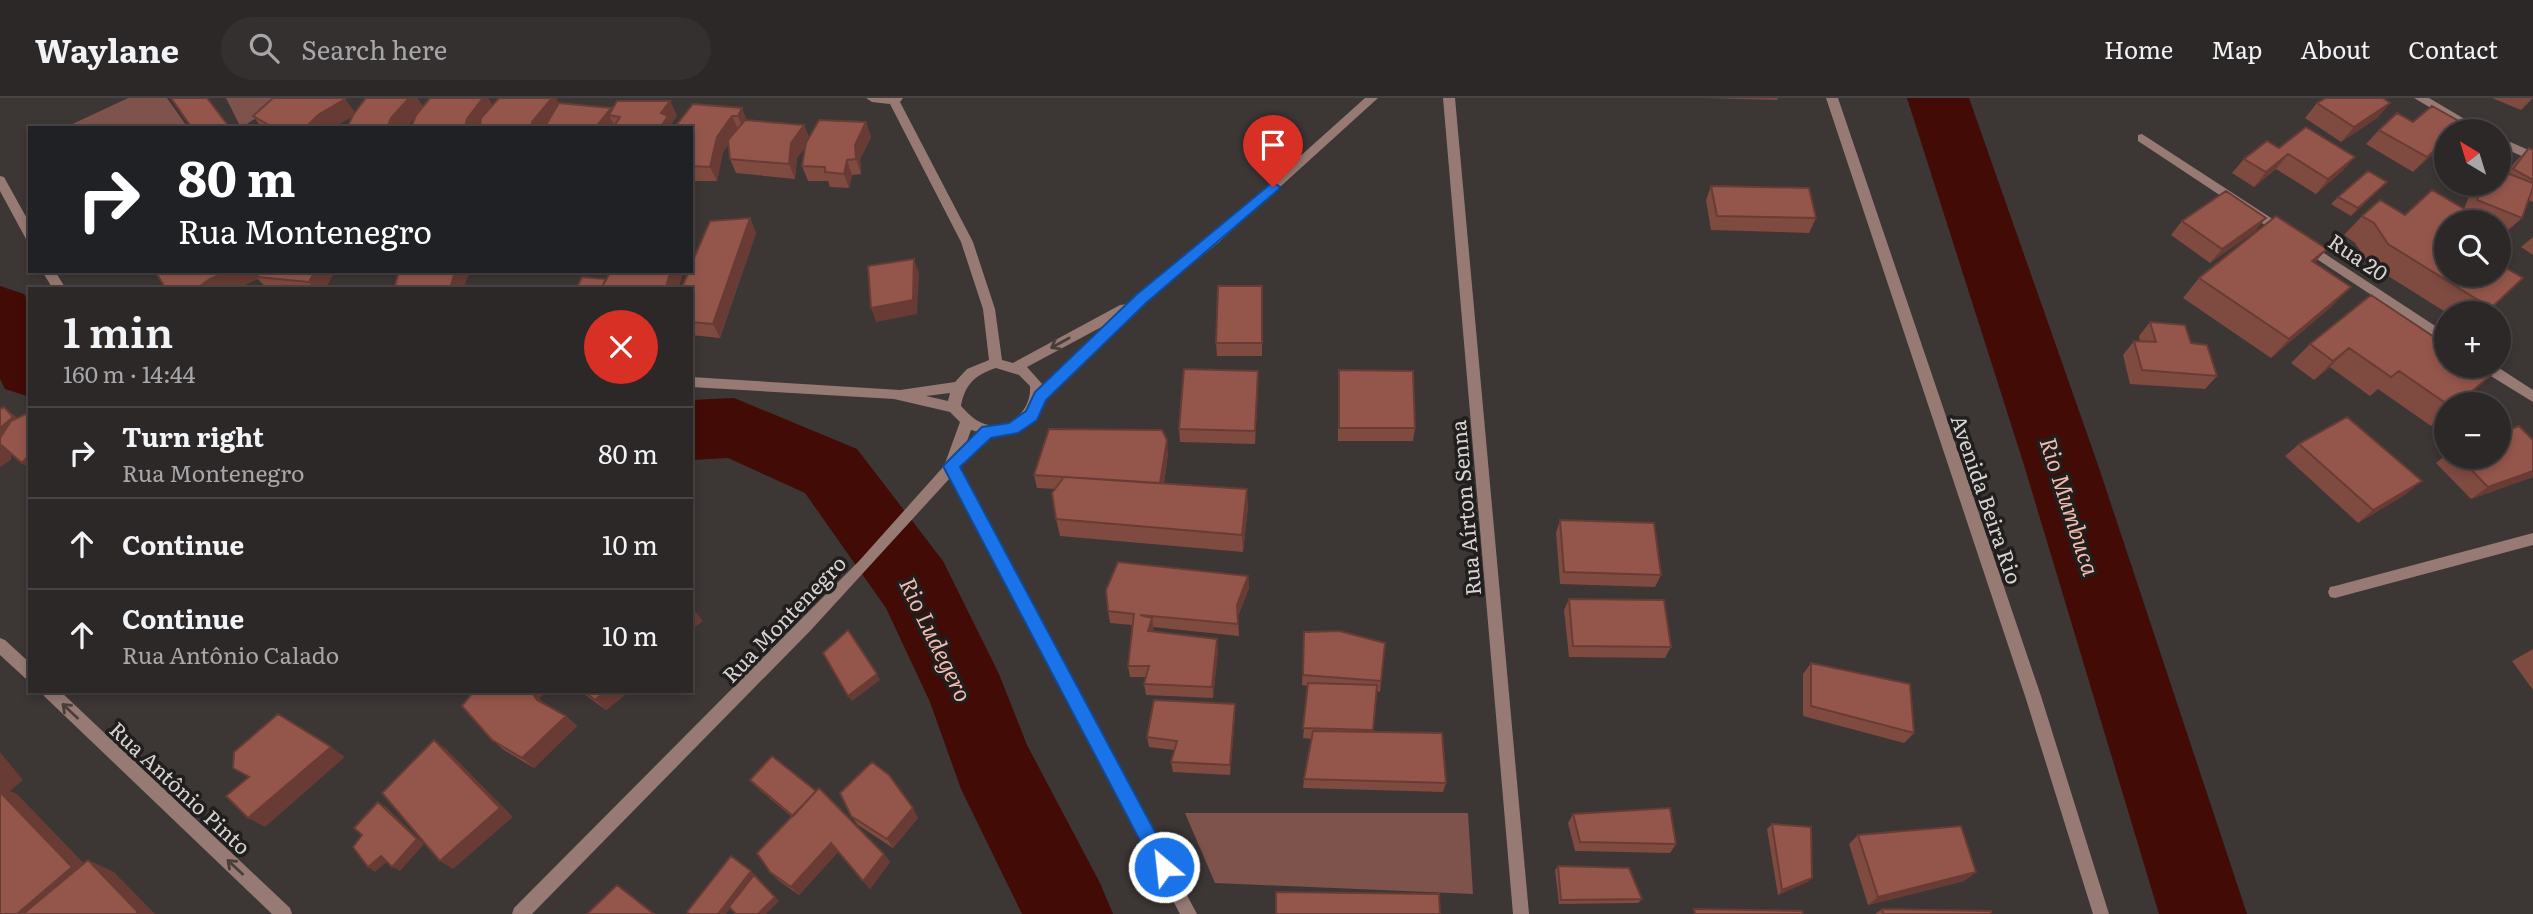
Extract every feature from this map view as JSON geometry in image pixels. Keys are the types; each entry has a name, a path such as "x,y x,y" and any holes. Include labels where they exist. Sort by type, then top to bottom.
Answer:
{"street":[{"path":"872,98 896,99 967,242 989,309 996,363"},
{"path":"894,394 954,408 966,424 987,432 1012,428 1032,415 1040,396 1141,299 1214,240 1372,98"},
{"name":"Rua Aírton Senna","path":"1449,98 1521,914"},
{"name":"Avenida Beira Rio","path":"1832,98 2033,696 2101,914"},
{"path":"2420,98 2458,119"},
{"name":"Rua 20","path":"2142,138 2434,331"},
{"path":"2511,147 2533,158"},
{"path":"0,180 28,232"},
{"path":"1018,366 1141,299"},
{"path":"954,408 957,387 972,371 996,363 1018,366 1035,378 1040,396"},
{"path":"2504,378 2533,397"},
{"path":"693,382 894,394 957,387"},
{"name":"Rua Montenegro","path":"951,466 966,424"},
{"name":"Rua Montenegro","path":"520,914 846,585 951,466 987,432"},
{"path":"951,466 1189,914"},
{"path":"2335,592 2533,539"},
{"path":"0,645 28,671"},
{"name":"Rua Antônio Pinto","path":"51,693 284,914"}],"shaded area":[{"path":"128,98 167,98 187,126 68,126"},
{"path":"226,98 286,98 244,126 240,126"},
{"path":"1185,813 1468,813 1473,894 1215,883"}],"building":[{"path":"171,98 207,98 228,126 191,126"},
{"path":"273,98 345,99 318,115 307,126 270,126 253,116"},
{"path":"366,98 409,98 391,118 388,126 348,126"},
{"path":"430,98 483,98 467,119 465,126 412,126 416,115"},
{"path":"499,98 552,98 531,126 480,126 481,118"},
{"path":"2326,98 2383,98 2390,103 2354,127 2317,103"},
{"path":"617,101 670,101 661,113 668,116 661,126 614,126 620,117 609,115"},
{"path":"559,103 611,108 597,126 545,126"},
{"path":"693,104 742,108 738,116 732,116 717,137 710,167 693,166 693,126 676,126"},
{"path":"2432,106 2455,119 2434,119 2434,151 2427,157 2379,130 2397,113 2413,122"},
{"path":"745,120 804,125 791,143 789,164 730,159 728,140"},
{"path":"819,120 866,122 855,145 856,159 847,160 844,174 825,172 825,167 802,166 806,143"},
{"path":"2306,127 2355,157 2328,179 2288,154 2266,172 2244,159 2267,141 2279,148"},
{"path":"2529,148 2533,150 2533,180 2513,169"},
{"path":"2368,171 2387,182 2358,208 2338,197"},
{"path":"2511,175 2533,183 2522,218 2511,214 2511,210 2502,210 2477,200 2478,196 2511,196"},
{"path":"1711,186 1809,188 1816,218 1717,216"},
{"path":"2432,190 2434,196 2442,196 2466,210 2434,210 2434,273 2388,244 2374,223 2362,216 2380,200 2405,215"},
{"path":"2226,191 2266,218 2222,249 2182,221"},
{"path":"2276,216 2327,249 2312,261 2351,287 2289,339 2199,278"},
{"path":"750,218 713,324 693,322 693,287 682,287 688,273 693,273 693,260 710,221"},
{"path":"914,259 913,300 871,308 868,266"},
{"path":"2511,271 2523,278 2498,301 2480,301 2457,287 2511,287"},
{"path":"156,273 225,273 199,287 165,287"},
{"path":"260,273 314,273 309,282 257,277"},
{"path":"398,273 454,273 451,287 395,287"},
{"path":"610,273 670,273 666,287 603,285"},
{"path":"582,277 606,279 602,287 577,287"},
{"path":"1218,286 1262,286 1262,343 1216,343"},
{"path":"2371,295 2434,337 2434,378 2487,378 2471,392 2434,392 2434,395 2399,371 2391,377 2349,348 2333,361 2310,344"},
{"path":"2150,322 2185,325 2191,343 2207,345 2217,376 2142,370 2134,341 2156,342"},
{"path":"1184,369 1258,371 1255,431 1179,429"},
{"path":"1339,370 1413,371 1415,428 1339,428"},
{"path":"4,407 13,417 0,428 0,409"},
{"path":"28,413 28,456 22,463 0,444 0,438 11,421"},
{"path":"2347,417 2422,481 2373,510 2299,444"},
{"path":"2519,426 2533,440 2533,471 2488,487 2471,469 2511,469 2511,429"},
{"path":"1049,429 1162,430 1167,440 1160,483 1034,475"},
{"path":"1064,477 1247,489 1242,535 1056,519 1052,493"},
{"path":"1560,520 1654,523 1661,575 1564,572"},
{"path":"1118,562 1248,576 1237,605 1238,624 1140,615 1152,618 1148,631 1217,639 1212,687 1144,684 1149,666 1128,666 1134,614 1108,611 1106,590"},
{"path":"1569,599 1664,600 1671,647 1573,646"},
{"path":"848,630 877,674 848,696 823,653"},
{"path":"1339,631 1385,643 1381,681 1303,675 1304,632"},
{"path":"1811,663 1910,684 1914,733 1811,706"},
{"path":"1308,683 1377,685 1373,730 1303,728"},
{"path":"472,693 532,693 537,700 566,716 522,758 492,740 462,706"},
{"path":"586,693 604,693 595,700"},
{"path":"1154,700 1235,704 1230,765 1171,762 1177,741 1147,737"},
{"path":"278,714 331,747 248,818 226,796 249,777 233,768 234,752"},
{"path":"1313,731 1442,733 1446,783 1304,779"},
{"path":"434,740 500,808 440,861 382,793"},
{"path":"772,756 816,791 793,816 750,780"},
{"path":"872,762 889,775 913,808 887,839 851,816 840,793"},
{"path":"819,788 884,854 863,881 831,843 791,887 770,872 757,853"},
{"path":"0,792 72,867 17,914 0,914"},
{"path":"378,802 417,839 392,867 381,856 368,867 353,847 362,835 354,828"},
{"path":"1670,808 1676,844 1580,842 1573,814"},
{"path":"1772,824 1811,827 1812,878 1782,890"},
{"path":"1961,826 1976,872 1878,897 1858,835"},
{"path":"731,856 751,871 718,914 689,914 687,912"},
{"path":"88,860 138,912 136,914 23,914"},
{"path":"1558,866 1629,868 1642,899 1561,900"},
{"path":"754,875 775,897 758,914 736,914 729,907"},
{"path":"617,885 654,914 587,914"},
{"path":"1276,892 1439,894 1440,914 1276,914"},
{"path":"1694,909 1802,911 1803,914 1695,914"},
{"path":"1882,909 1991,911 1991,914 1883,914"}],"waterway":[{"name":"Rio Mumbuca","path":"1938,98 2061,465 2203,914"},
{"name":"Rio Ludegero","path":"0,313 28,365"},
{"name":"Rio Ludegero","path":"693,430 734,428 831,471 915,585 970,701 991,761 1069,914"}],"route":[{"path":"1164,867 951,466 987,432 1012,428 1032,415 1040,396 1141,299 1214,240 1273,187"}]}
